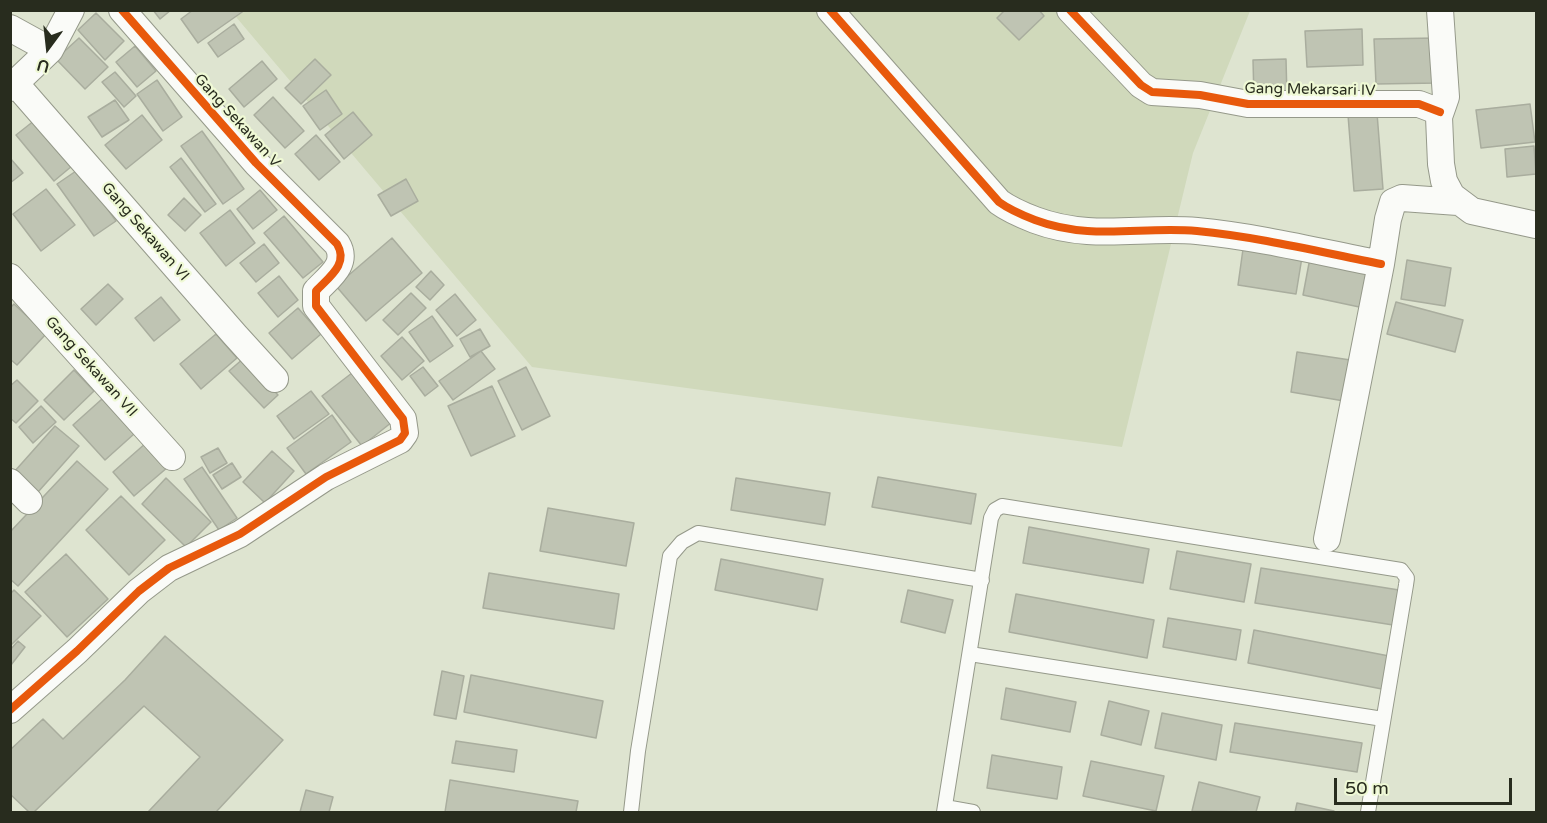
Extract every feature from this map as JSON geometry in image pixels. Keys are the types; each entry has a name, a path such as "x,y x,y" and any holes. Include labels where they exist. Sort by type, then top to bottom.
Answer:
{"street":[{"name":"Gang Sekawan V","path":"10,710 77,651 139,591 169,568 240,534 326,477 400,440 405,433 403,419 316,306 316,291 341,261 342,252 337,244 256,163 122,10"},
{"path":"830,10 999,202 1010,210 1066,230 1108,233 1195,231 1260,239 1381,264"},
{"name":"Gang Mekarsari IV","path":"1070,10 1136,80 1152,92 1200,94 1230,102 1266,105 1419,104 1440,112"},
{"path":"1440,10 1446,97 1440,112 1442,173 1447,189 1469,208"},
{"path":"13,86 50,50 71,11"},
{"path":"10,28 50,50"},
{"name":"Gang Sekawan VI","path":"13,86 275,379"},
{"path":"1328,539 1393,202 1402,198 1469,208 1536,225"},
{"name":"Gang Sekawan VII","path":"10,277 172,458"},
{"path":"10,482 29,501"}],"lane":[{"path":"973,813 944,810 991,518 994,510 1002,506 1401,570 1407,578 1368,813"},
{"path":"631,813 638,751 670,556 682,542 698,533 982,580"},
{"path":"970,654 1383,719"}],"green space":[{"path":"231,11 1250,11 1193,153 1122,447 532,367"}],"building":[{"path":"153,10 171,10 160,19"},
{"path":"193,10 245,10 198,43 181,19"},
{"path":"1005,10 1039,10 1044,16 1019,40 997,18"},
{"path":"96,13 124,41 105,60 78,30"},
{"path":"234,24 244,39 218,57 208,43"},
{"path":"1362,29 1363,65 1307,67 1305,31"},
{"path":"79,38 108,67 85,89 56,59"},
{"path":"1437,38 1438,83 1376,84 1374,39"},
{"path":"135,46 156,71 137,87 116,62"},
{"path":"315,59 331,75 301,104 285,88"},
{"path":"1286,59 1287,98 1254,99 1253,60"},
{"path":"262,61 277,79 244,107 229,89"},
{"path":"115,72 136,96 124,107 102,82"},
{"path":"157,80 182,117 163,131 137,94"},
{"path":"326,90 342,114 320,130 303,106"},
{"path":"273,97 304,131 285,148 254,115"},
{"path":"115,100 129,120 102,137 88,117"},
{"path":"1530,104 1535,142 1481,148 1476,110"},
{"path":"353,112 372,135 344,159 325,135"},
{"path":"1377,113 1383,189 1354,191 1348,115"},
{"path":"142,115 162,140 126,169 105,145"},
{"path":"35,120 72,166 54,181 16,135"},
{"path":"202,131 244,189 223,204 181,146"},
{"path":"316,135 340,162 319,180 295,154"},
{"path":"1534,146 1536,174 1507,177 1505,149"},
{"path":"10,158 23,173 10,183"},
{"path":"181,158 216,204 205,212 170,167"},
{"path":"79,169 116,221 94,236 57,184"},
{"path":"406,179 418,201 391,216 378,195"},
{"path":"46,189 75,225 41,251 13,214"},
{"path":"260,190 277,210 253,229 237,209"},
{"path":"184,198 201,215 185,231 168,215"},
{"path":"230,210 255,243 226,266 200,233"},
{"path":"284,216 323,262 303,278 264,233"},
{"path":"392,238 422,273 366,321 336,286"},
{"path":"1244,242 1303,251 1296,294 1238,285"},
{"path":"264,244 279,263 256,282 240,263"},
{"path":"1310,258 1371,271 1364,308 1303,295"},
{"path":"1407,260 1451,268 1445,306 1401,299"},
{"path":"431,271 444,285 430,300 416,287"},
{"path":"279,276 298,300 278,317 258,293"},
{"path":"108,284 123,299 96,325 81,309"},
{"path":"411,293 426,308 398,335 383,320"},
{"path":"455,294 476,320 457,336 436,310"},
{"path":"161,297 180,320 154,341 135,318"},
{"path":"1396,302 1463,320 1455,352 1387,334"},
{"path":"14,304 46,334 17,365 10,359 10,308"},
{"path":"298,308 321,334 292,359 269,333"},
{"path":"432,316 453,346 430,362 409,332"},
{"path":"480,329 490,346 470,357 460,339"},
{"path":"216,334 237,358 201,389 180,364"},
{"path":"402,337 424,361 402,380 381,356"},
{"path":"481,351 495,369 453,400 439,381"},
{"path":"1297,352 1357,361 1350,402 1291,392"},
{"path":"244,358 278,395 264,408 229,371"},
{"path":"423,367 438,386 425,396 410,376"},
{"path":"526,367 550,416 522,430 498,381"},
{"path":"74,370 94,391 64,420 44,400"},
{"path":"352,373 392,422 362,446 322,396"},
{"path":"17,380 38,401 16,423 10,418 10,386"},
{"path":"492,386 515,436 471,456 448,406"},
{"path":"311,391 329,414 294,439 277,416"},
{"path":"102,399 134,434 105,460 73,425"},
{"path":"41,406 56,422 33,443 19,427"},
{"path":"332,415 351,442 306,474 287,448"},
{"path":"55,426 79,446 38,492 14,472"},
{"path":"146,443 168,467 134,496 113,472"},
{"path":"218,448 227,463 210,473 201,457"},
{"path":"272,451 294,471 265,503 243,482"},
{"path":"77,461 108,489 18,586 10,579 10,532"},
{"path":"232,463 241,477 222,489 213,475"},
{"path":"202,467 237,518 219,530 184,479"},
{"path":"878,477 976,494 971,524 872,507"},
{"path":"166,478 211,522 186,547 142,504"},
{"path":"736,478 830,493 825,525 731,510"},
{"path":"121,496 165,540 129,575 86,530"},
{"path":"548,508 634,523 626,566 540,551"},
{"path":"1029,527 1149,549 1143,583 1023,563"},
{"path":"1177,551 1251,564 1244,602 1170,589"},
{"path":"66,554 108,599 67,637 25,592"},
{"path":"721,559 823,579 817,610 715,590"},
{"path":"1261,568 1399,590 1393,625 1255,603"},
{"path":"489,573 619,594 614,629 483,608"},
{"path":"14,590 41,616 10,646 10,594"},
{"path":"908,590 953,600 945,633 901,622"},
{"path":"1016,594 1154,620 1147,658 1009,632"},
{"path":"1168,618 1241,630 1236,660 1163,647"},
{"path":"1254,630 1389,656 1382,689 1248,663"},
{"path":"165,636 283,740 216,812 148,812 200,757 144,706 34,812 29,812 10,794 10,750 43,719 63,739 125,680"},
{"path":"18,641 25,647 11,665 10,650"},
{"path":"442,671 464,676 456,719 434,715"},
{"path":"471,675 603,701 596,738 464,712"},
{"path":"1006,688 1076,702 1070,732 1001,719"},
{"path":"1109,701 1149,711 1141,745 1101,735"},
{"path":"1162,713 1222,725 1216,760 1155,748"},
{"path":"1235,723 1362,743 1357,772 1230,752"},
{"path":"456,741 517,750 514,772 452,763"},
{"path":"992,755 1062,767 1057,799 987,788"},
{"path":"1091,761 1164,776 1156,811 1083,796"},
{"path":"450,780 578,801 576,812 445,812"},
{"path":"1199,782 1260,797 1256,812 1192,811"},
{"path":"306,790 333,797 329,812 300,812"},
{"path":"1297,803 1334,811 1295,812"}],"cycle path":[{"path":"10,710 77,651 139,591 169,568 240,534 326,477 400,440 405,433 403,419 316,306 316,291 332,275 339,264 341,258 337,244 256,163 122,10"},
{"path":"830,10 999,202 1016,212 1035,220 1076,230 1197,231 1266,241 1381,264"},
{"path":"1070,10 1141,85 1152,92 1200,95 1248,104 1419,104 1440,112"}]}
